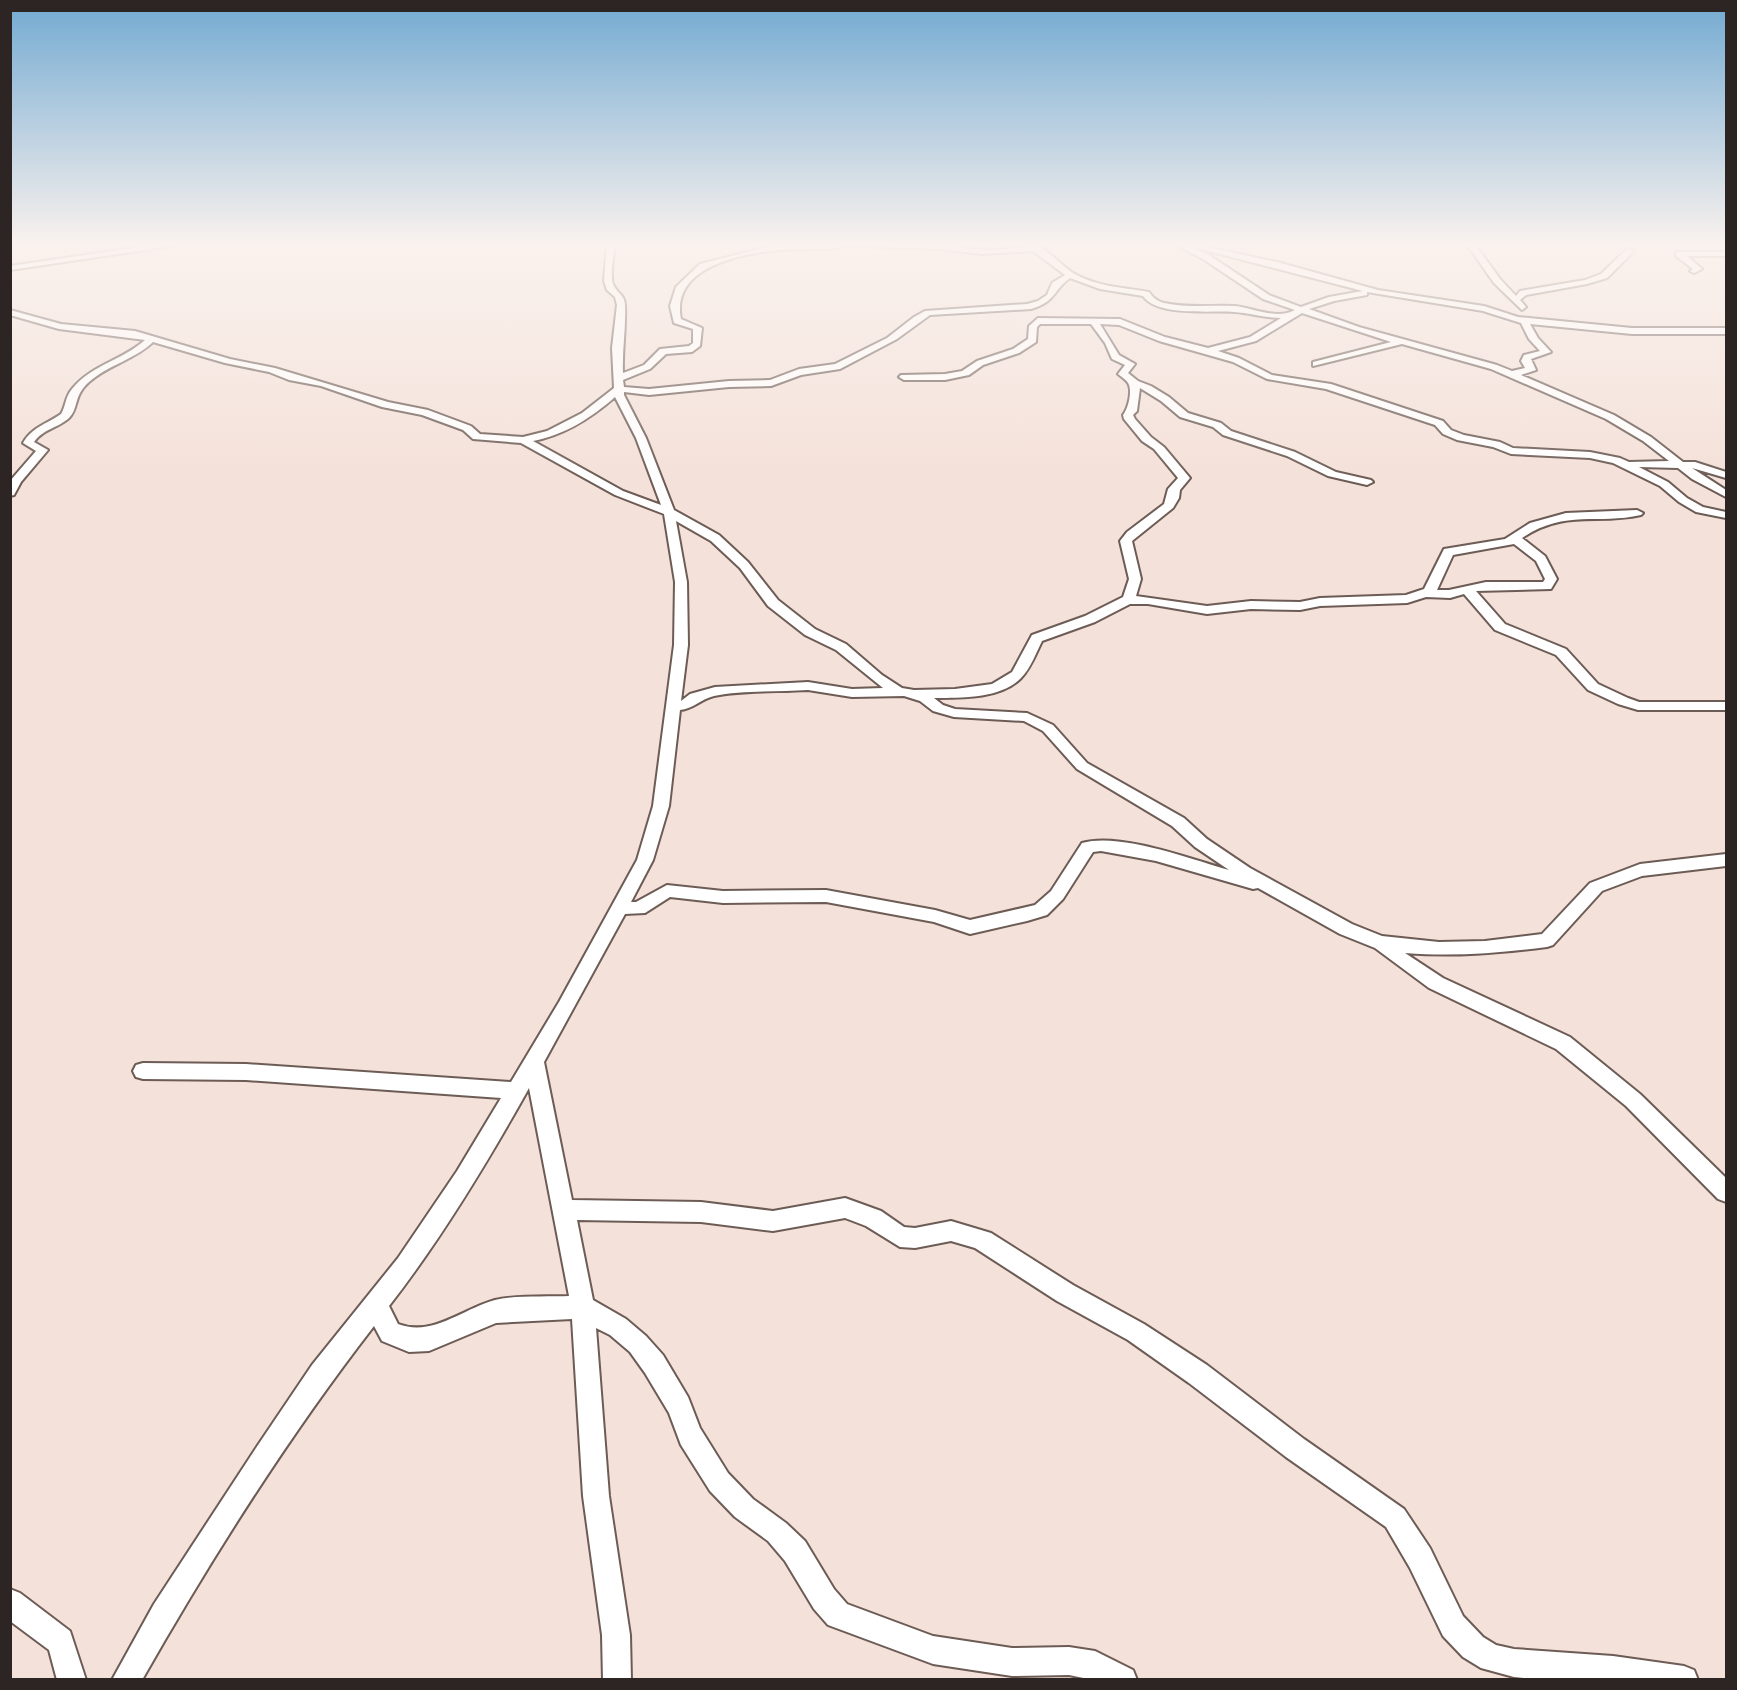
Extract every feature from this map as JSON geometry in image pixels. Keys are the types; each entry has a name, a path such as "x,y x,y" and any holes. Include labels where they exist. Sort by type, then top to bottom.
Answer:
{"street":[{"path":"49,322 59,326 123,332 272,370 291,378 323,384 386,405 424,412 467,428 477,436 523,440 542,438 585,417 617,384 647,367 663,351 692,349 697,344 698,328 680,322"},
{"path":"126,1680 164,1614 321,1374 406,1266 465,1178 534,1063 621,908 645,860 661,806 681,645 682,598 679,563 669,512 641,438 621,402 617,384 619,322"},
{"path":"617,384 657,392 729,384 771,383 799,372 831,369 858,359 870,351 869,349 901,333 912,322"},
{"path":"904,377 940,377 963,374 977,368 980,363 1012,353 1028,345 1032,340 1033,326 1037,322"},
{"path":"1091,322 1120,322 1162,339 1236,360 1255,372 1270,377 1328,386 1439,423 1447,432 1461,438 1486,441 1511,451 1590,455 1624,463 1695,465 1726,476"},
{"path":"1094,322 1109,343 1114,357 1130,364 1123,374 1133,383 1148,388 1165,399 1184,415 1217,425 1227,433 1291,454 1332,474 1367,482"},
{"path":"1209,351 1223,345 1254,339 1284,322"},
{"path":"1332,322 1512,374 1627,426 1696,477 1726,494"},
{"path":"1512,374 1531,370 1526,361 1527,357 1545,352 1534,339 1529,322 1640,331 1726,331"},
{"path":"10,493 16,481 43,450 28,443 31,437 62,419 70,411 72,394 84,382 102,369 124,360 151,339"},
{"path":"1316,364 1402,342"},
{"path":"1130,600 1135,579 1126,541 1130,534 1165,511 1174,498 1174,489 1184,480 1182,473 1172,465 1160,447 1146,439 1143,429 1129,420 1128,415 1132,411 1132,398 1135,392 1133,383"},
{"path":"523,440 619,493 669,512 715,538 744,565 773,603 810,632 841,647 877,678 908,693 925,698 938,708 954,713 1015,715 1039,721 1057,736 1082,766 1170,817 1226,861 1346,929 1380,942 1439,949 1485,948 1547,940 1596,887 1640,870 1726,860"},
{"path":"1624,463 1664,484 1700,510 1726,515"},
{"path":"1681,498 1687,494 1714,487 1726,480"},
{"path":"1429,593 1448,552 1509,542 1534,525 1566,516 1636,513"},
{"path":"672,706 685,705 695,697 715,691 752,690 775,686 808,686 852,693 956,693 1000,687 1017,675 1037,638 1078,624 1123,601 1130,600 1148,600 1207,610 1258,604 1300,606 1320,602 1407,599 1429,593 1450,594 1486,586 1547,586 1551,579 1541,559 1516,539"},
{"path":"1467,589 1500,627 1561,651 1593,687 1623,701 1638,706 1726,706"},
{"path":"621,908 639,908 667,891 723,897 826,896 935,916 970,927 1041,910 1057,895 1081,855 1088,848 1101,846 1156,855 1275,888"},
{"path":"1380,942 1398,958 1436,983 1563,1043 1633,1100 1726,1192"},
{"path":"534,1063 584,1307 596,1496 616,1635 617,1680"},
{"path":"142,1071 246,1072 517,1091"},
{"path":"563,1210 701,1212 773,1221 845,1208 873,1218 900,1237 915,1238 951,1231 975,1237 1056,1288 1145,1337 1395,1518 1420,1558 1453,1626 1473,1647 1491,1658 1514,1663 1614,1670 1684,1680"},
{"path":"376,1305 390,1333 409,1340 429,1339 496,1311 584,1307 618,1327 649,1358 679,1406 690,1436 719,1482 744,1508 777,1532 795,1551 824,1599 838,1615 933,1650 1012,1662 1068,1660 1095,1665 1123,1680"},
{"path":"10,1603 60,1641 72,1680"}]}
